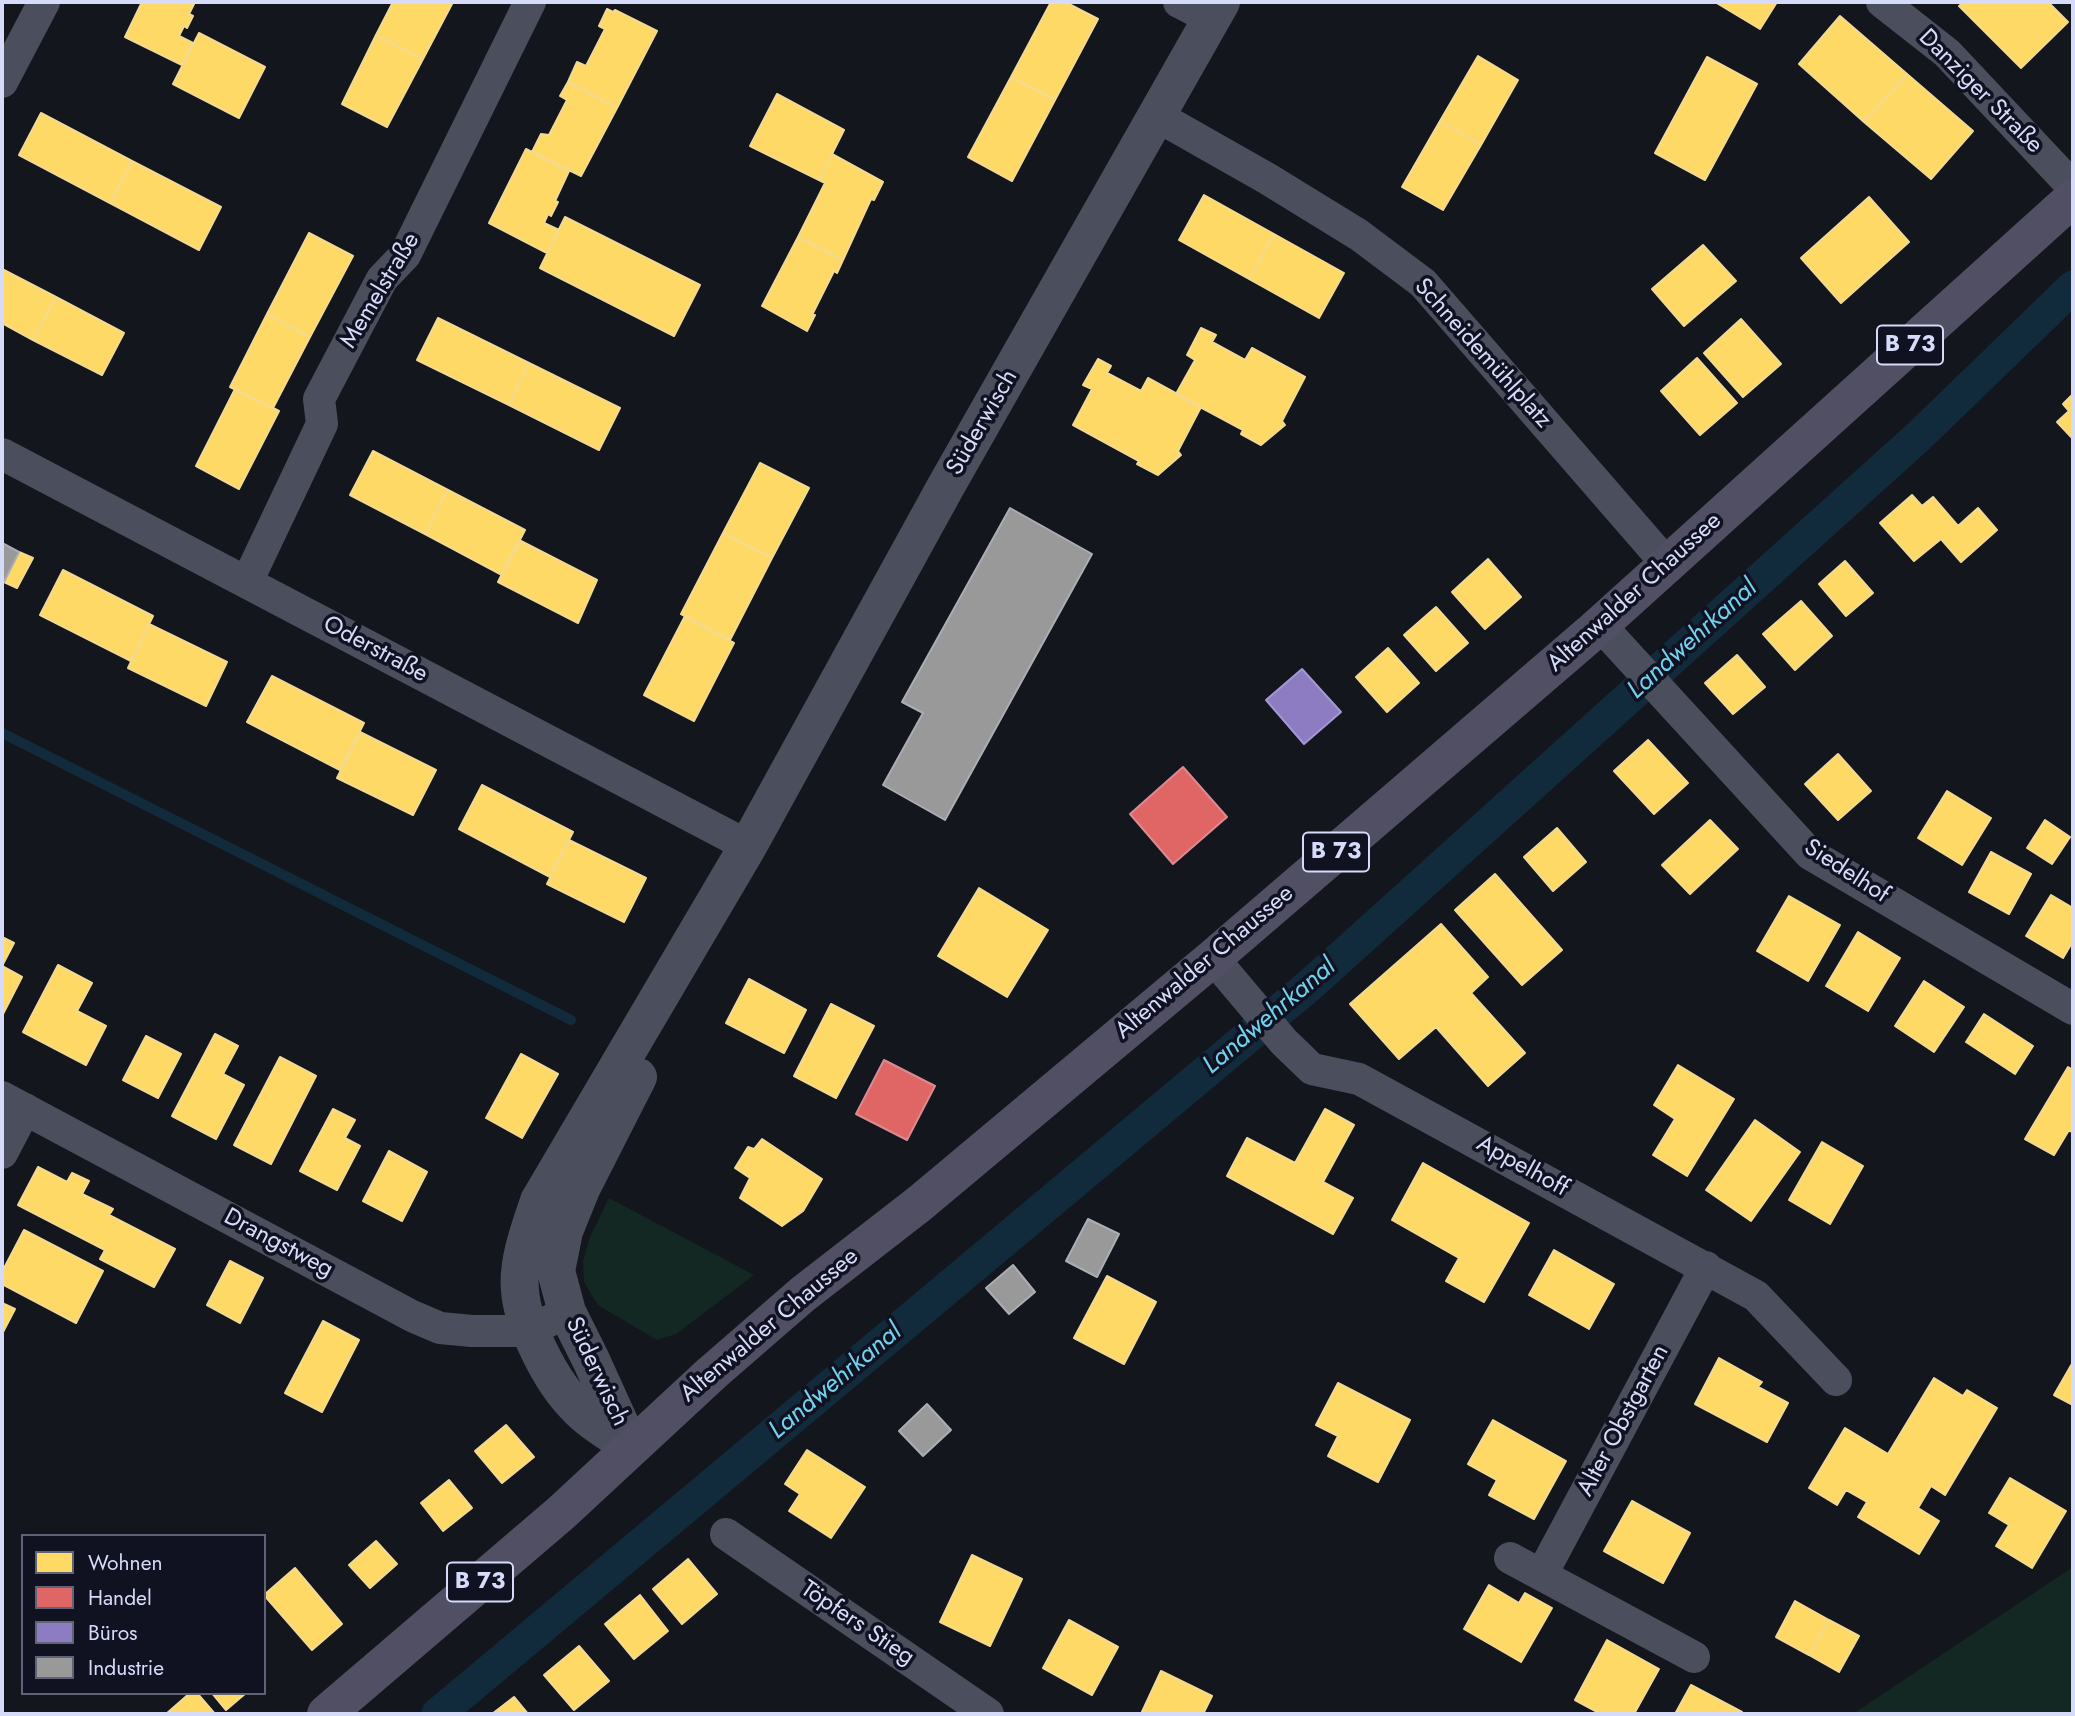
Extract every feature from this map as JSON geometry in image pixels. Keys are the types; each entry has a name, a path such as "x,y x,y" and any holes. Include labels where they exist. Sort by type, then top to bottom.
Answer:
{"main road":[{"name":"Altenwalder Chaussee","path":"326,1714 561,1513 712,1373 803,1294 919,1204 1213,958 1600,625 2073,198"}],"street":[{"path":"2,82 44,2"},
{"name":"Memelstraße","path":"247,582 322,424 319,399 382,279 405,255 530,2"},
{"path":"1179,2 1217,10"},
{"name":"Danziger Straße","path":"1882,2 1947,53 2073,187"},
{"name":"Süderwisch","path":"631,1447 575,1406 559,1385 529,1331 519,1289 524,1245 539,1201 748,846 946,486 1217,10"},
{"name":"Schneidemühlplatz","path":"1157,116 1359,235 1423,283 1667,564"},
{"name":"Oderstraße","path":"2,454 748,846"},
{"name":"Siedelhof","path":"1600,625 1810,854 2073,1009"},
{"name":"Süderwisch","path":"631,1447 567,1312 556,1271 564,1231 581,1189 685,985 748,846"},
{"name":"Appelhoff","path":"1213,958 1284,1042 1312,1069 1359,1079 1756,1296 1836,1380"},
{"path":"2,1153 13,1103"},
{"name":"Drangstweg","path":"13,1103 412,1316 440,1328 529,1331 567,1312"},
{"name":"Alter Obstgarten","path":"1542,1574 1706,1267"},
{"name":"Töpfers Stieg","path":"726,1534 988,1714"},
{"path":"1510,1558 1694,1657"}],"green space":[{"path":"609,1198 754,1275 676,1334 657,1340 598,1305 584,1282 583,1261 590,1237"},
{"path":"2073,1567 2073,1714 1853,1714"}],"building: Wohnen":[{"path":"142,2 195,2 189,14 193,16 179,36 193,43 182,65 125,37"},
{"path":"393,2 453,2 423,59 376,35"},
{"path":"1051,2 1065,2 1098,19 1055,100 1011,77"},
{"path":"1715,2 1777,2 1760,29"},
{"path":"1964,2 2048,2 2068,22 2021,68 1959,6"},
{"path":"607,9 613,12 615,10 657,31 617,108 568,82 577,62 586,66 605,29 599,26"},
{"path":"1840,16 1907,74 1864,122 1799,64"},
{"path":"199,33 265,67 239,118 173,84"},
{"path":"376,35 423,59 387,127 342,104"},
{"path":"1478,56 1518,80 1481,145 1440,121"},
{"path":"1707,57 1757,84 1705,180 1655,153"},
{"path":"1907,74 1973,131 1931,179 1864,122"},
{"path":"1011,77 1055,100 1012,181 968,157"},
{"path":"568,82 617,108 581,176 532,152 541,134 549,135 567,100 560,96"},
{"path":"777,94 844,130 819,180 750,146"},
{"path":"41,113 132,161 110,203 19,155"},
{"path":"1440,121 1481,145 1443,210 1402,187"},
{"path":"526,149 569,171 555,201 558,202 544,223 559,230 547,253 489,223"},
{"path":"832,154 883,182 874,200 871,199 843,260 798,237 825,183 819,180"},
{"path":"132,161 221,207 199,250 110,203"},
{"path":"1204,195 1274,234 1249,279 1179,240"},
{"path":"1869,197 1909,242 1841,303 1801,258"},
{"path":"565,217 700,285 674,336 540,268"},
{"path":"309,233 353,256 310,337 267,314"},
{"path":"1274,234 1344,273 1319,318 1249,279"},
{"path":"798,237 843,260 837,273 834,271 807,331 762,306"},
{"path":"1703,245 1736,281 1684,326 1652,289"},
{"path":"2,269 56,297 33,340 2,323"},
{"path":"56,297 124,333 102,375 33,340"},
{"path":"267,314 310,337 273,408 230,387"},
{"path":"438,318 529,363 509,405 417,360"},
{"path":"1741,319 1781,364 1743,397 1704,353"},
{"path":"1201,328 1216,335 1212,342 1245,360 1252,348 1305,377 1282,421 1285,425 1261,445 1241,434 1243,430 1176,394 1195,360 1187,355"},
{"path":"1697,358 1737,403 1700,435 1661,391"},
{"path":"1098,359 1111,366 1107,373 1141,391 1148,378 1201,407 1178,451 1181,455 1158,475 1137,464 1139,461 1073,425 1092,389 1083,385"},
{"path":"529,363 620,408 599,450 509,405"},
{"path":"235,389 279,411 239,489 196,466"},
{"path":"2073,394 2073,439 2057,422 2069,411 2063,404"},
{"path":"373,451 448,490 425,534 350,495"},
{"path":"760,463 809,488 772,558 723,533"},
{"path":"448,490 525,530 502,575 425,534"},
{"path":"1912,495 1922,506 1933,497 1958,526 1978,508 1997,530 1961,562 1941,539 1914,561 1880,523"},
{"path":"723,533 772,558 730,640 681,614"},
{"path":"519,540 597,580 578,623 498,582"},
{"path":"19,552 33,558 17,588 4,582"},
{"path":"1488,559 1521,597 1485,629 1452,592"},
{"path":"1845,561 1873,593 1846,616 1819,584"},
{"path":"63,570 153,616 131,661 40,615"},
{"path":"1801,601 1832,636 1795,670 1763,634"},
{"path":"1436,607 1468,643 1436,671 1404,635"},
{"path":"685,616 734,643 694,721 644,695"},
{"path":"149,624 227,662 206,706 128,668"},
{"path":"1388,648 1419,683 1387,712 1356,677"},
{"path":"1737,655 1765,687 1733,714 1705,683"},
{"path":"272,676 364,723 340,770 247,722"},
{"path":"360,732 436,770 413,815 337,778"},
{"path":"1648,740 1688,783 1654,814 1614,771"},
{"path":"1838,754 1871,791 1838,820 1805,784"},
{"path":"482,785 573,832 550,877 459,829"},
{"path":"1947,791 1991,818 1962,865 1918,838"},
{"path":"1710,820 1738,849 1690,894 1662,865"},
{"path":"2045,820 2070,837 2052,864 2027,848"},
{"path":"1557,828 1586,862 1553,891 1524,857"},
{"path":"569,840 646,878 624,922 547,884"},
{"path":"1991,852 2031,874 2009,914 1969,892"},
{"path":"1495,874 1562,950 1522,985 1455,910"},
{"path":"979,888 1048,930 1007,997 938,956"},
{"path":"2051,895 2073,908 2073,941 2063,958 2026,936"},
{"path":"1789,896 1840,925 1808,981 1757,951"},
{"path":"1441,924 1488,977 1471,993 1525,1053 1488,1086 1436,1027 1399,1059 1350,1004"},
{"path":"1858,932 1900,958 1868,1011 1826,986"},
{"path":"2,937 14,943 2,966"},
{"path":"58,965 92,983 77,1011 106,1026 86,1065 23,1032"},
{"path":"2,966 22,977 2,1016"},
{"path":"749,979 806,1010 784,1053 726,1023"},
{"path":"1924,981 1964,1007 1934,1052 1895,1026"},
{"path":"831,1004 874,1026 836,1098 794,1076"},
{"path":"1984,1014 2033,1046 2015,1074 1966,1042"},
{"path":"215,1034 238,1046 223,1074 244,1085 216,1139 172,1116"},
{"path":"146,1036 181,1054 158,1098 123,1080"},
{"path":"521,1054 558,1074 522,1138 486,1118"},
{"path":"280,1057 316,1076 271,1164 234,1145"},
{"path":"1678,1065 1734,1099 1687,1176 1653,1155 1675,1119 1654,1105"},
{"path":"2068,1067 2073,1070 2073,1133 2069,1130 2054,1155 2025,1139"},
{"path":"333,1109 355,1120 345,1138 360,1146 337,1190 300,1171"},
{"path":"1325,1109 1354,1125 1323,1182 1353,1198 1333,1234 1227,1176 1247,1138 1295,1163"},
{"path":"1755,1120 1800,1152 1751,1221 1706,1190"},
{"path":"762,1139 822,1179 803,1211 782,1226 740,1198 750,1178 735,1168 748,1147 754,1149"},
{"path":"1822,1142 1863,1166 1830,1224 1789,1200"},
{"path":"389,1151 427,1172 402,1221 363,1201"},
{"path":"1423,1163 1529,1223 1484,1302 1446,1281 1459,1258 1392,1220"},
{"path":"38,1167 67,1182 72,1173 89,1181 82,1194 113,1209 109,1215 175,1249 154,1287 100,1259 105,1250 18,1205"},
{"path":"24,1230 103,1271 76,1323 2,1284 2,1272"},
{"path":"1554,1250 1614,1284 1589,1329 1529,1295"},
{"path":"230,1261 263,1278 240,1323 207,1305"},
{"path":"1107,1276 1156,1302 1124,1364 1074,1338"},
{"path":"2,1303 15,1309 2,1334"},
{"path":"323,1321 359,1340 322,1412 285,1393"},
{"path":"1719,1358 1762,1382 1758,1387 1788,1403 1767,1442 1695,1404"},
{"path":"2073,1362 2073,1405 2054,1395"},
{"path":"1934,1378 1963,1396 1967,1390 1997,1408 1945,1495 1931,1486 1918,1508 1939,1521 1919,1554 1858,1517 1867,1502 1846,1490 1837,1505 1809,1488 1845,1428 1888,1454"},
{"path":"1338,1383 1410,1420 1378,1482 1328,1456 1338,1436 1316,1425"},
{"path":"1493,1420 1566,1461 1534,1519 1489,1495 1497,1480 1468,1464"},
{"path":"506,1425 534,1457 502,1483 475,1451"},
{"path":"807,1450 865,1487 831,1538 789,1511 800,1494 785,1484"},
{"path":"2010,1478 2066,1511 2032,1568 1996,1546 2009,1525 1989,1513"},
{"path":"449,1480 472,1508 443,1531 421,1503"},
{"path":"1632,1501 1690,1533 1663,1583 1604,1551"},
{"path":"376,1541 397,1564 370,1588 349,1565"},
{"path":"972,1555 1022,1579 990,1646 940,1622"},
{"path":"688,1559 717,1594 682,1624 653,1589"},
{"path":"295,1568 342,1624 312,1650 266,1597 266,1593"},
{"path":"1489,1585 1519,1603 1525,1593 1552,1608 1521,1662 1464,1629"},
{"path":"640,1595 668,1631 634,1659 605,1624"},
{"path":"1795,1601 1829,1620 1809,1655 1776,1637"},
{"path":"1069,1620 1118,1647 1092,1695 1043,1668"},
{"path":"1829,1620 1859,1636 1839,1672 1809,1655"},
{"path":"1607,1640 1659,1669 1634,1714 1601,1714 1575,1700"},
{"path":"579,1646 609,1681 574,1710 544,1675"},
{"path":"1161,1671 1212,1696 1203,1714 1141,1714"},
{"path":"1691,1685 1742,1712 1741,1714 1675,1714"},
{"path":"188,1695 199,1695 215,1714 166,1714"},
{"path":"214,1695 244,1695 226,1710"},
{"path":"514,1697 528,1714 492,1714"}],"building: Handel":[{"path":"1183,767 1227,817 1173,864 1130,814"},
{"path":"884,1060 935,1086 907,1140 856,1114"}],"building: Büros":[{"path":"1302,669 1341,712 1304,744 1266,700"}],"building: Industrie":[{"path":"1010,508 1092,554 945,820 883,785 923,713 902,702"},
{"path":"2,543 19,552 4,582 2,581"},
{"path":"1088,1219 1119,1234 1097,1277 1066,1261"},
{"path":"1013,1265 1035,1292 1009,1314 986,1288"},
{"path":"927,1404 951,1430 923,1456 899,1431"}],"waterway":[{"name":"Landwehrkanal","path":"438,1714 1311,984 1919,436 2073,287"},
{"path":"2,733 571,1020"}]}
